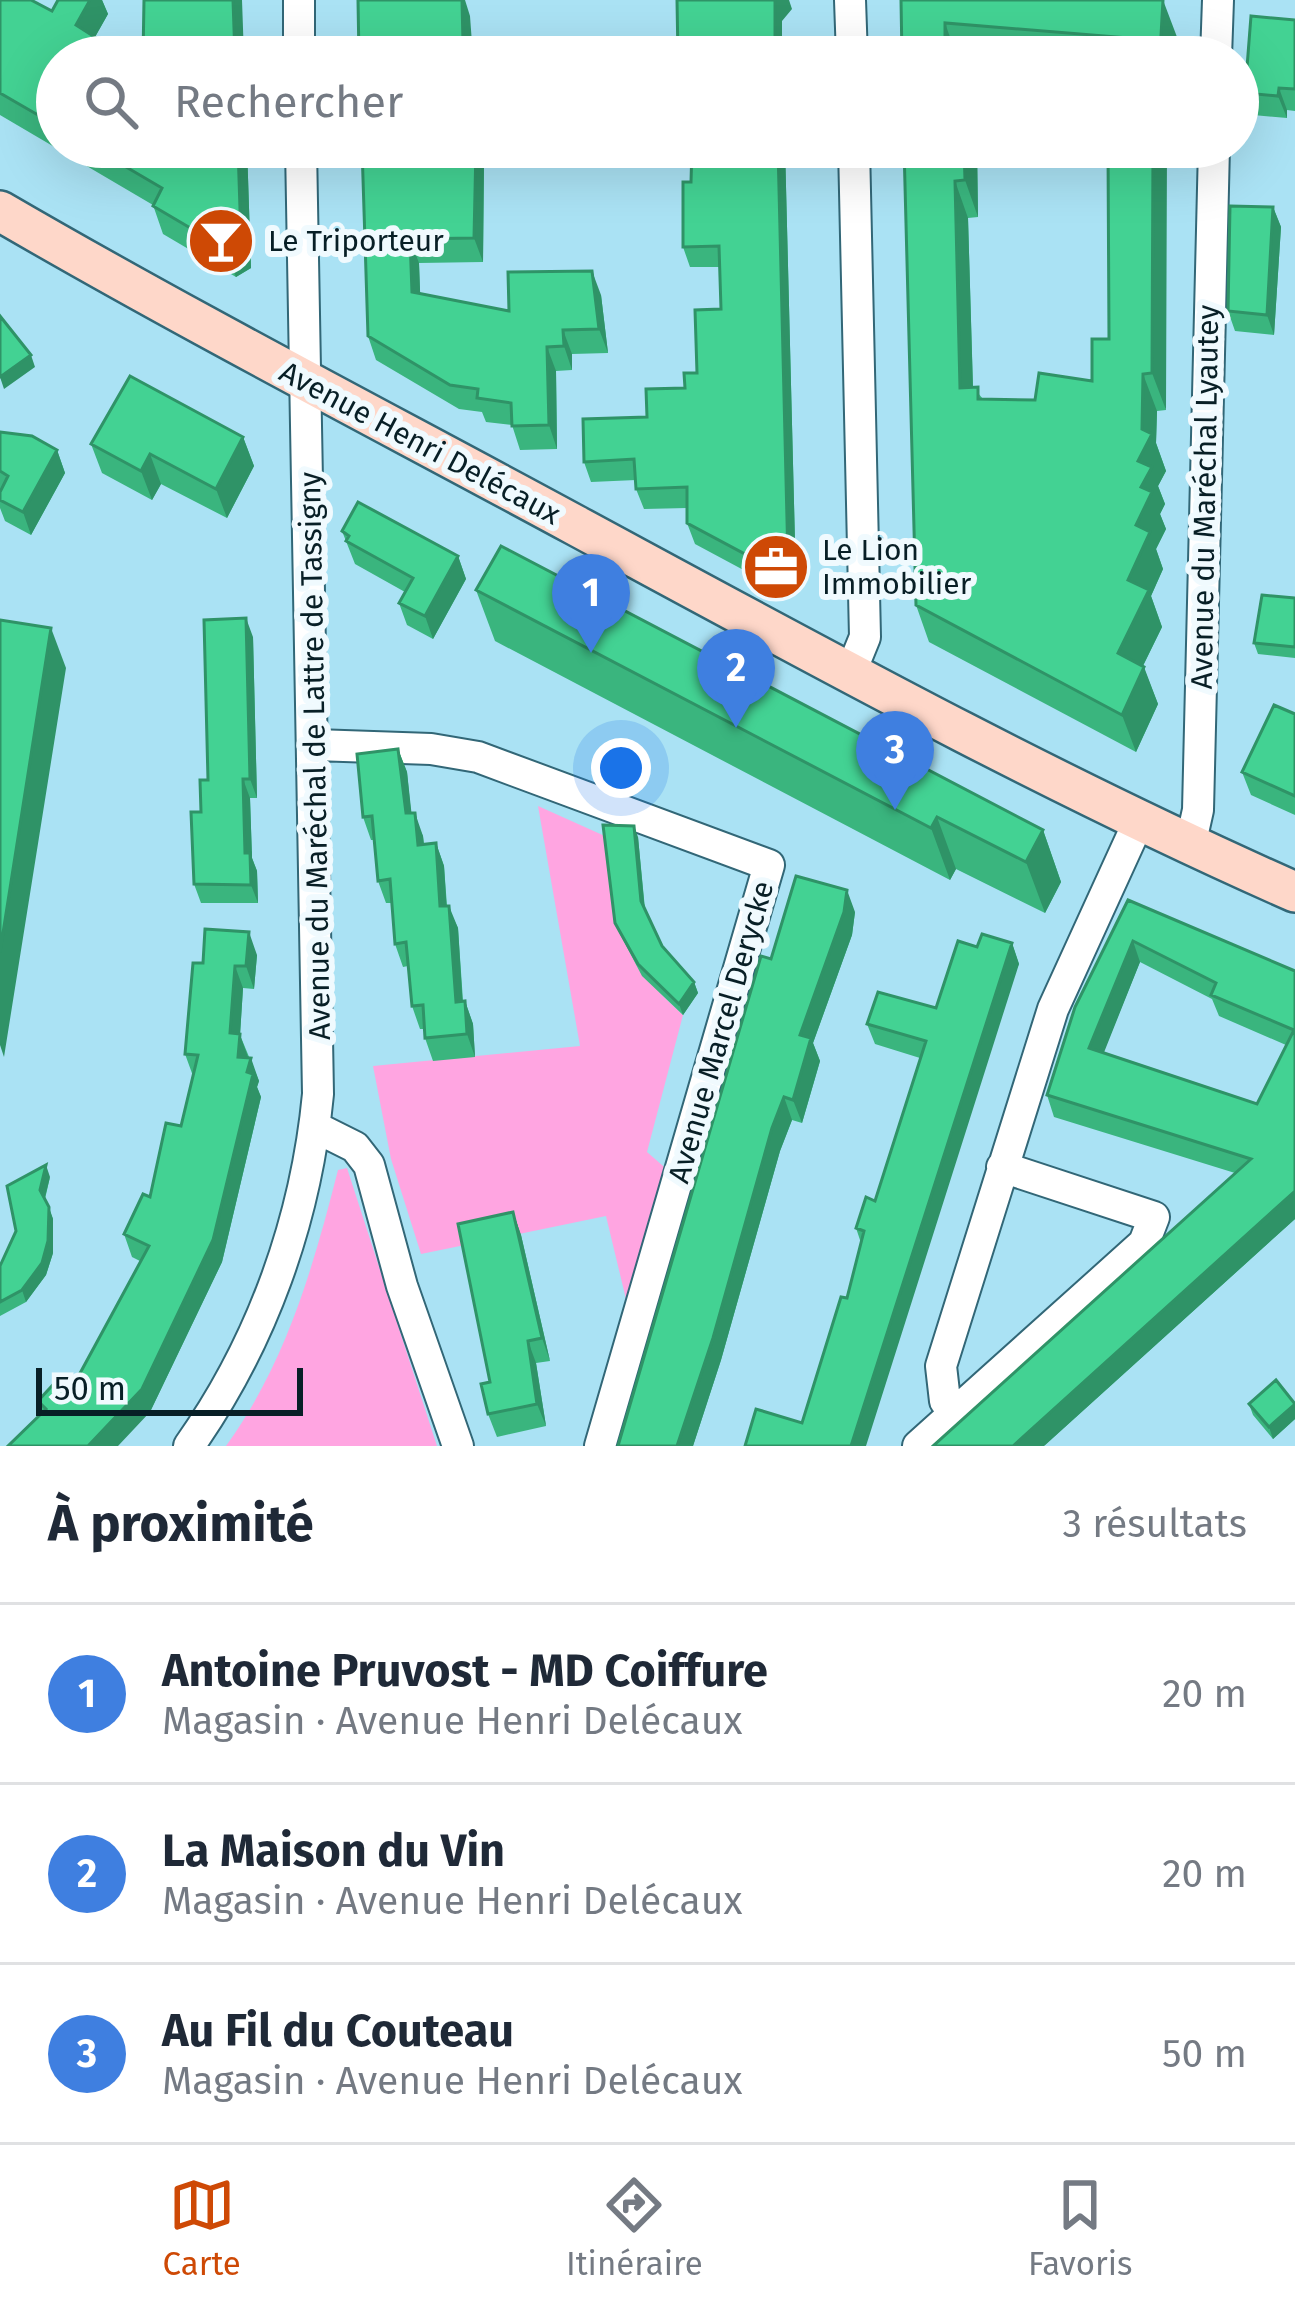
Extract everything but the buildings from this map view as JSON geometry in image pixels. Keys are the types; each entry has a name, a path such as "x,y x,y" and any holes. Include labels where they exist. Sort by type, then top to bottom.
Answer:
{"street":[{"path":"298,0 299,36"},
{"path":"850,0 851,36"},
{"path":"1217,36 1218,0"},
{"name":"Avenue du Maréchal de Lattre de Tassigny","path":"189,1446 229,1385 267,1305 296,1219 315,1127 320,1019 302,168"},
{"path":"850,674 865,637 854,168"},
{"name":"Avenue du Maréchal Lyautey","path":"1190,846 1198,810 1213,168"},
{"name":"Avenue Henri Delécaux","path":"0,211 309,384 850,674 1138,823 1295,892"},
{"name":"Avenue Marcel Derycke","path":"315,746 431,749 478,757 769,865 600,1446"},
{"path":"954,1413 945,1400 941,1366 1002,1167 1053,1009 1138,823"},
{"path":"315,1127 355,1147 369,1166 403,1286 458,1446"},
{"path":"918,1446 1144,1243 1152,1227 1154,1216 1002,1167"}],"shaded area":[{"path":"538,806 607,837 612,892 623,936 645,975 683,1015 647,1152 670,1172 631,1320 606,1216 421,1254 391,1159 373,1066 580,1046"},
{"path":"347,1168 437,1446 226,1446 281,1348 307,1279 338,1170"}],"place":[{"name":"Le Triporteur","path":"221,241"},
{"name":"Le Lion Immobilier","path":"776,567"},
{"name":"Antoine Pruvost - MD Coiffure","path":"591,653"},
{"name":"La Maison du Vin","path":"736,728"},
{"name":"Au Fil du Couteau","path":"895,810"}]}
